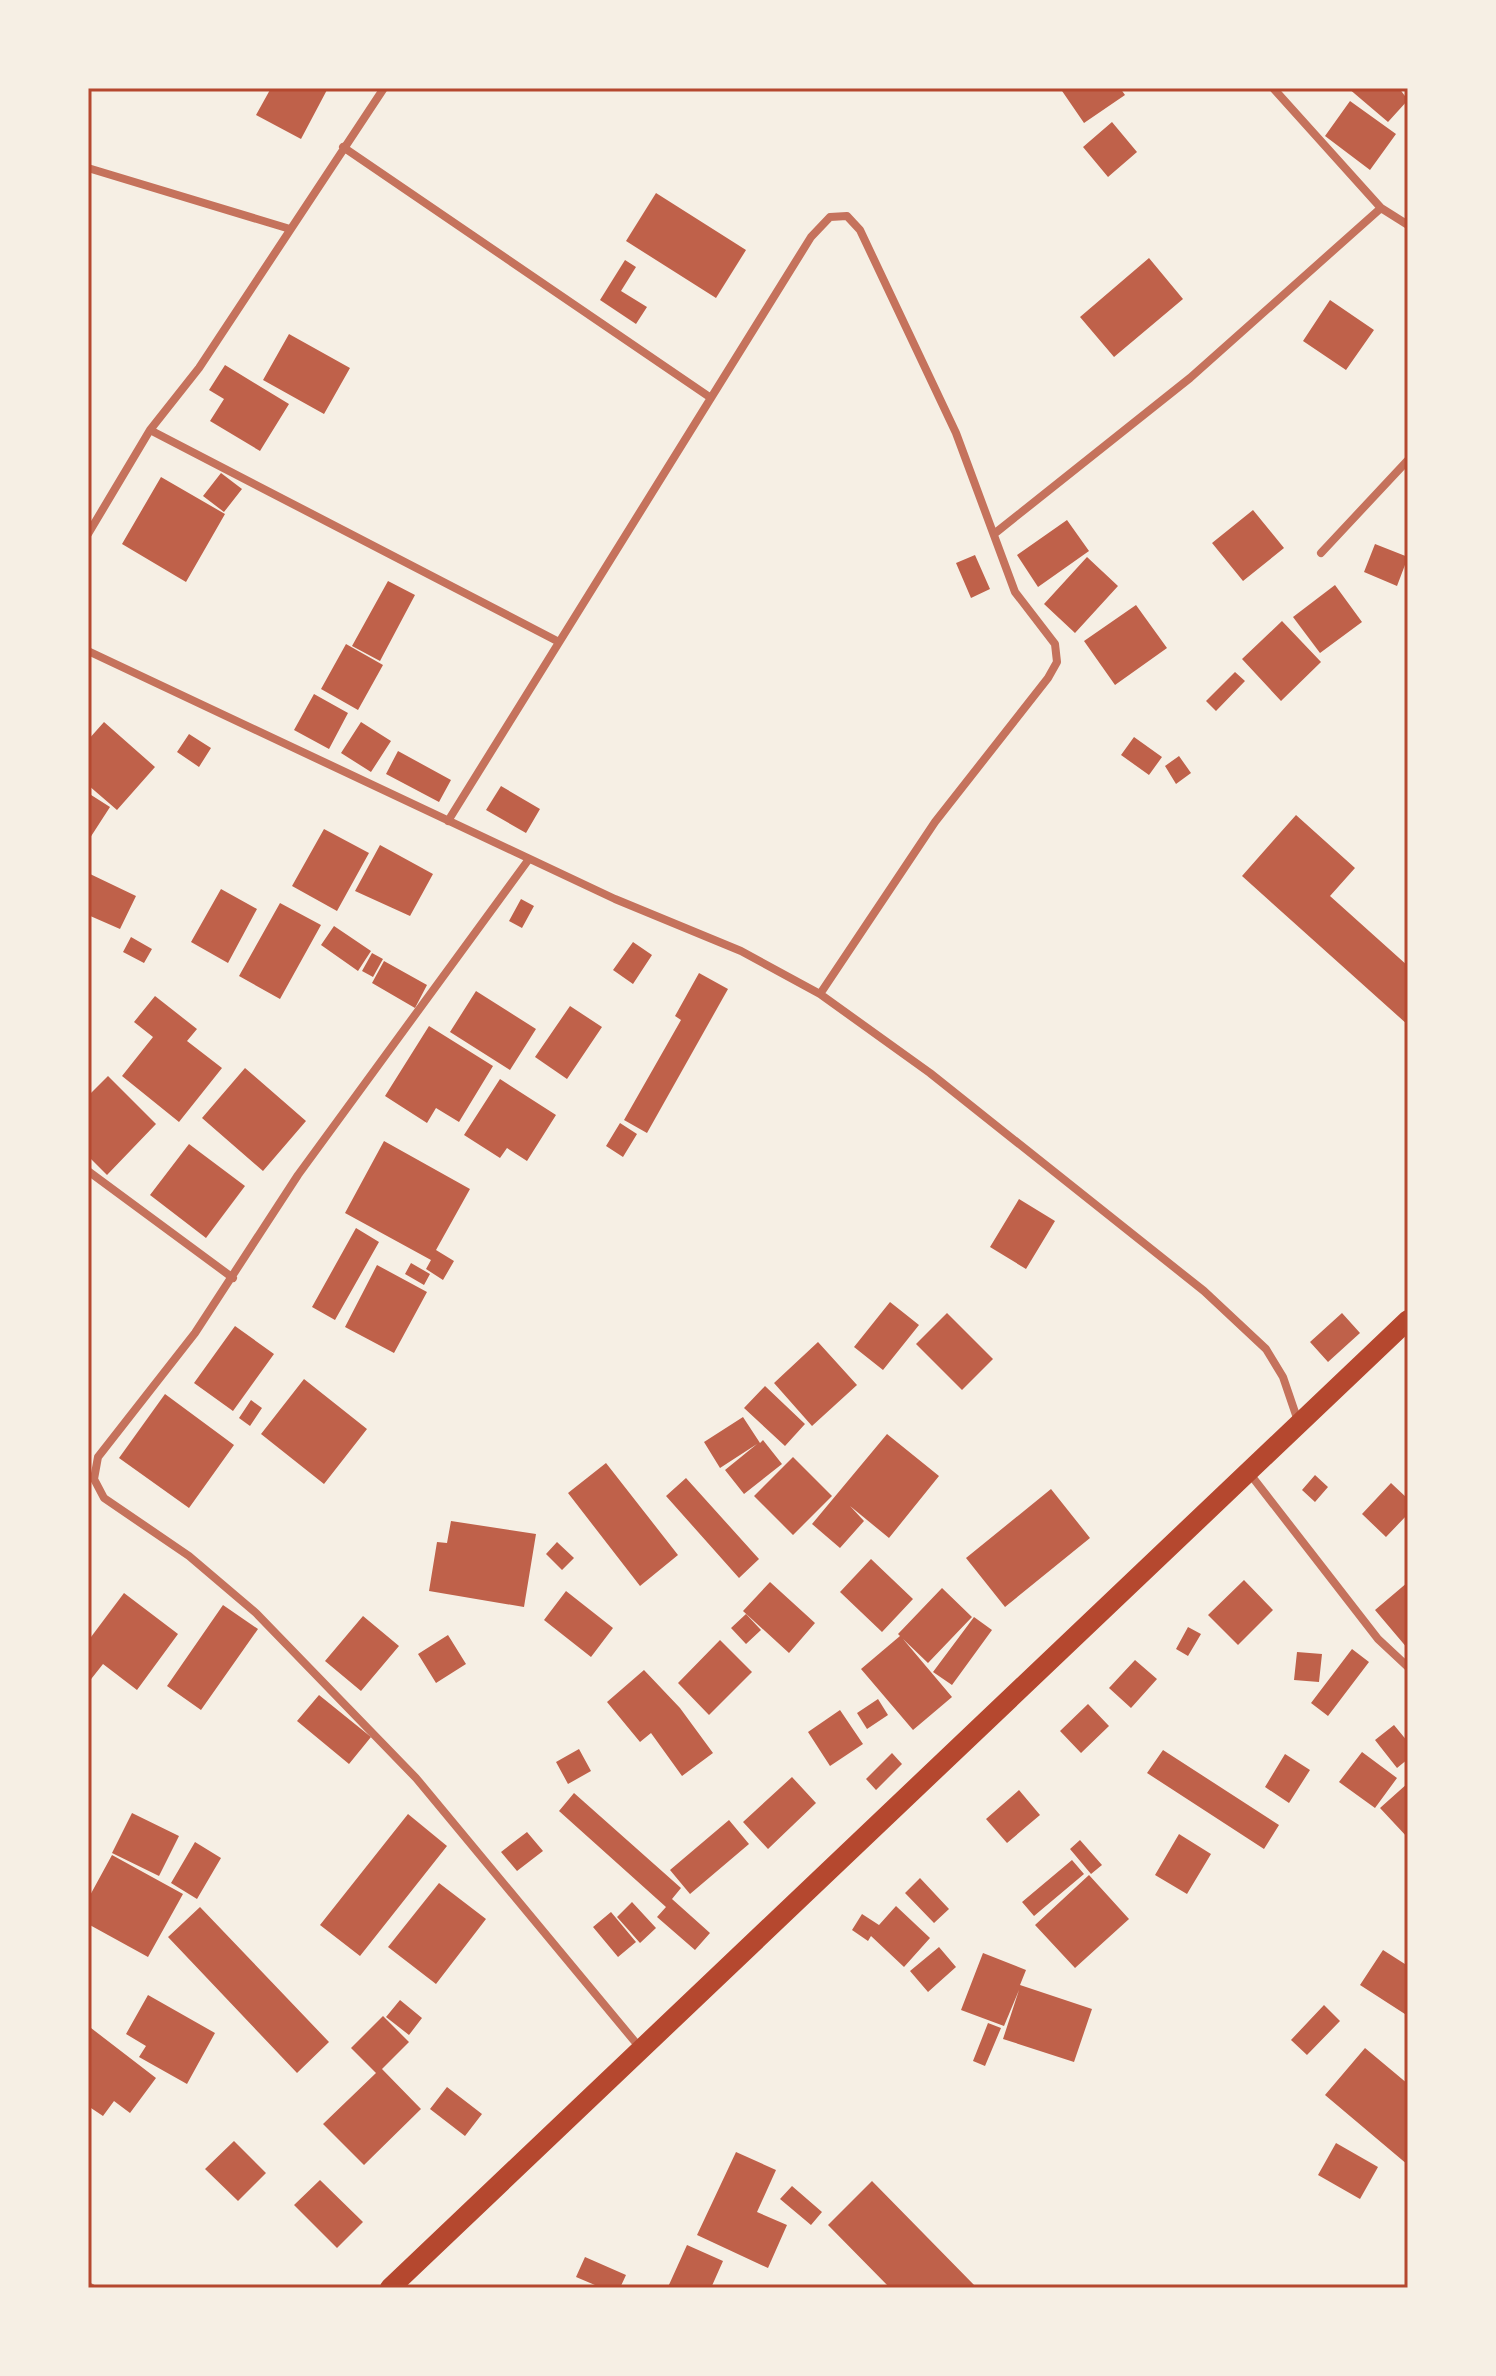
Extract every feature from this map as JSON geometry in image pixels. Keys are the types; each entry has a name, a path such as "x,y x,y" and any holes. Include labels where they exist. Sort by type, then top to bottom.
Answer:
{"main road":[{"path":"394,2286 1250,1474 1408,1320"}],"street":[{"path":"88,534 150,430 199,368 384,88"},
{"path":"1273,88 1381,208 1408,225"},
{"path":"343,147 711,398"},
{"path":"88,168 290,229"},
{"path":"994,534 1190,378 1381,208"},
{"path":"448,821 811,237 830,217 847,216 860,230 956,433 1015,592 1055,644 1057,662 935,822 820,994"},
{"path":"150,430 559,642"},
{"path":"1321,553 1408,460"},
{"path":"88,651 529,859 741,951 820,994 930,1073 1204,1291 1266,1349 1283,1377 1299,1426"},
{"path":"529,859 298,1175 233,1278 98,1457 94,1479 104,1498 189,1556 256,1613 416,1778 641,2049"},
{"path":"88,1171 233,1278"},
{"path":"1250,1474 1368,1628 1408,1667"}],"building":[{"path":"271,88 328,88 301,139 256,115"},
{"path":"1060,88 1120,88 1125,95 1084,123"},
{"path":"1348,88 1399,88 1408,100 1388,122"},
{"path":"1350,101 1396,134 1370,170 1325,136"},
{"path":"1112,122 1137,152 1108,177 1083,147"},
{"path":"656,193 746,250 716,298 626,241"},
{"path":"1149,258 1183,299 1114,357 1080,317"},
{"path":"625,260 636,267 621,291 647,307 636,324 600,300"},
{"path":"1330,300 1374,330 1346,370 1303,341"},
{"path":"289,334 350,368 324,414 263,380"},
{"path":"225,365 289,404 260,451 210,421 224,399 209,390"},
{"path":"221,473 242,489 224,512 203,496"},
{"path":"161,477 225,514 186,582 122,544"},
{"path":"1253,510 1284,548 1243,581 1212,543"},
{"path":"1067,520 1089,551 1038,587 1017,555"},
{"path":"1375,544 1408,557 1397,586 1364,572"},
{"path":"975,555 990,589 971,598 956,563"},
{"path":"1087,557 1118,586 1075,633 1044,604"},
{"path":"388,581 415,595 380,661 352,646"},
{"path":"1335,585 1362,622 1320,653 1293,617"},
{"path":"1136,605 1167,648 1115,685 1084,641"},
{"path":"1282,621 1321,662 1281,701 1242,659"},
{"path":"346,644 383,665 358,710 321,689"},
{"path":"1235,672 1245,681 1216,711 1206,701"},
{"path":"314,694 348,713 329,749 294,730"},
{"path":"104,722 155,767 117,810 88,785 88,740"},
{"path":"361,722 391,741 371,772 341,753"},
{"path":"189,734 211,748 199,767 177,752"},
{"path":"1134,737 1162,757 1149,775 1121,755"},
{"path":"398,751 451,780 439,802 386,774"},
{"path":"1179,756 1191,773 1176,784 1165,766"},
{"path":"501,786 540,809 526,833 486,810"},
{"path":"88,793 110,807 88,841"},
{"path":"1296,815 1355,868 1330,896 1408,966 1408,1025 1242,876"},
{"path":"324,829 369,853 337,911 292,886"},
{"path":"380,845 433,874 410,916 355,891"},
{"path":"88,873 136,896 120,929 88,915"},
{"path":"221,889 257,909 228,963 191,942"},
{"path":"521,899 534,906 522,928 509,921"},
{"path":"280,903 321,925 280,999 239,976"},
{"path":"334,926 371,951 358,971 321,945"},
{"path":"131,937 152,949 144,963 123,952"},
{"path":"633,942 652,955 633,984 613,970"},
{"path":"372,953 383,959 373,977 362,971"},
{"path":"384,961 427,985 415,1008 372,983"},
{"path":"699,973 728,989 647,1133 624,1120 681,1020 675,1016"},
{"path":"476,991 536,1029 510,1070 450,1032"},
{"path":"155,996 197,1029 187,1041 222,1068 179,1122 122,1076 153,1037 134,1022"},
{"path":"570,1006 602,1027 567,1079 535,1057"},
{"path":"429,1026 493,1066 459,1122 436,1108 427,1123 385,1096"},
{"path":"245,1068 306,1121 263,1171 202,1118"},
{"path":"108,1076 156,1124 107,1175 88,1156 88,1096"},
{"path":"500,1079 556,1115 527,1161 507,1148 500,1158 464,1135"},
{"path":"620,1123 637,1134 623,1157 606,1146"},
{"path":"384,1141 470,1189 436,1250 454,1261 443,1280 426,1269 431,1260 345,1213"},
{"path":"189,1144 245,1186 206,1238 150,1195"},
{"path":"1019,1199 1055,1221 1026,1269 990,1247"},
{"path":"356,1228 379,1242 335,1320 312,1307"},
{"path":"411,1263 430,1274 424,1285 405,1274"},
{"path":"377,1265 427,1292 394,1353 345,1327"},
{"path":"890,1302 919,1325 883,1370 854,1347"},
{"path":"947,1313 993,1359 962,1390 916,1344"},
{"path":"1342,1313 1360,1333 1328,1362 1310,1342"},
{"path":"235,1326 274,1354 233,1411 194,1383"},
{"path":"818,1342 857,1385 812,1426 774,1383"},
{"path":"304,1379 367,1429 324,1484 261,1434"},
{"path":"765,1386 805,1424 785,1446 744,1408"},
{"path":"165,1394 234,1445 189,1508 119,1458"},
{"path":"251,1400 262,1408 250,1426 239,1418"},
{"path":"743,1417 760,1443 763,1440 782,1464 744,1494 725,1470 757,1444 720,1468 704,1442"},
{"path":"887,1434 939,1476 889,1538 850,1506 864,1521 840,1548 812,1524"},
{"path":"793,1457 832,1496 793,1535 754,1496"},
{"path":"606,1463 678,1555 640,1586 568,1493"},
{"path":"1315,1475 1328,1487 1315,1502 1302,1490"},
{"path":"686,1478 759,1559 739,1578 666,1496"},
{"path":"1391,1483 1408,1499 1408,1514 1386,1537 1362,1514"},
{"path":"1051,1489 1090,1538 1005,1607 966,1558"},
{"path":"451,1521 536,1534 524,1607 429,1591 437,1542 447,1543"},
{"path":"557,1542 574,1558 562,1570 546,1554"},
{"path":"871,1559 913,1599 882,1632 840,1592"},
{"path":"1244,1580 1273,1610 1238,1645 1208,1615"},
{"path":"770,1582 815,1623 789,1653 743,1611"},
{"path":"1408,1582 1408,1649 1375,1610"},
{"path":"942,1588 972,1617 928,1663 903,1639 952,1697 913,1730 861,1669 900,1636 898,1634"},
{"path":"566,1591 613,1628 591,1657 544,1620"},
{"path":"124,1593 178,1634 137,1690 103,1664 88,1683 88,1641"},
{"path":"223,1605 258,1629 201,1710 167,1686"},
{"path":"746,1614 761,1630 746,1644 731,1628"},
{"path":"363,1616 399,1646 361,1691 325,1661"},
{"path":"974,1617 992,1630 952,1685 933,1672"},
{"path":"1188,1627 1201,1634 1188,1656 1176,1649"},
{"path":"448,1635 466,1664 436,1683 418,1654"},
{"path":"720,1640 752,1672 709,1715 678,1683"},
{"path":"1352,1649 1369,1662 1328,1716 1311,1703"},
{"path":"1297,1652 1322,1654 1319,1682 1294,1680"},
{"path":"1135,1660 1157,1679 1131,1708 1109,1688"},
{"path":"644,1670 680,1708 713,1753 682,1776 651,1733 640,1742 607,1702"},
{"path":"319,1695 371,1737 349,1764 297,1721"},
{"path":"878,1699 888,1715 867,1729 857,1713"},
{"path":"1088,1704 1109,1726 1081,1753 1060,1731"},
{"path":"840,1710 863,1744 830,1766 808,1732"},
{"path":"1394,1725 1408,1742 1408,1759 1397,1768 1375,1740"},
{"path":"579,1749 591,1771 568,1784 556,1762"},
{"path":"1163,1750 1279,1825 1264,1849 1147,1773"},
{"path":"1362,1752 1397,1778 1375,1808 1339,1782"},
{"path":"892,1753 902,1764 876,1790 866,1779"},
{"path":"1285,1754 1310,1770 1289,1803 1265,1787"},
{"path":"792,1777 816,1803 768,1849 743,1822"},
{"path":"1408,1783 1408,1838 1380,1808"},
{"path":"1019,1790 1040,1815 1007,1843 986,1819"},
{"path":"574,1793 681,1888 672,1899 710,1933 695,1950 657,1917 666,1907 559,1811"},
{"path":"132,1813 179,1836 159,1876 112,1853"},
{"path":"408,1814 447,1846 360,1956 320,1925"},
{"path":"729,1820 749,1844 690,1894 670,1870"},
{"path":"527,1832 543,1851 517,1871 501,1852"},
{"path":"1179,1834 1211,1854 1187,1894 1155,1875"},
{"path":"1080,1840 1102,1865 1091,1874 1070,1849"},
{"path":"195,1842 221,1858 197,1899 171,1883"},
{"path":"112,1855 183,1894 148,1957 88,1924 88,1899"},
{"path":"1072,1860 1084,1874 1034,1916 1022,1902"},
{"path":"1089,1875 1129,1919 1075,1968 1035,1925"},
{"path":"920,1878 949,1909 934,1923 905,1893"},
{"path":"439,1883 486,1919 436,1984 388,1947"},
{"path":"632,1902 656,1928 640,1943 617,1917"},
{"path":"896,1906 930,1938 904,1967 871,1936 868,1941 852,1930 862,1914 879,1925"},
{"path":"200,1907 329,2042 297,2073 168,1937"},
{"path":"611,1912 636,1942 618,1957 593,1927"},
{"path":"939,1947 956,1967 928,1992 910,1971"},
{"path":"1383,1950 1408,1966 1408,2016 1360,1985"},
{"path":"983,1953 1026,1970 1020,1985 1092,2009 1074,2062 1003,2039 1019,1990 1004,2026 961,2010"},
{"path":"148,1995 215,2033 187,2084 139,2057 146,2046 126,2034"},
{"path":"400,2000 422,2018 409,2035 386,2017"},
{"path":"1324,2005 1340,2021 1307,2055 1291,2040"},
{"path":"383,2016 409,2042 382,2069 421,2109 364,2165 323,2124 376,2073 351,2048"},
{"path":"988,2023 1001,2028 985,2066 973,2061"},
{"path":"91,2028 156,2078 130,2113 114,2101 103,2116 88,2106"},
{"path":"1365,2048 1408,2084 1408,2165 1325,2095"},
{"path":"447,2087 482,2114 465,2136 430,2109"},
{"path":"234,2141 266,2173 238,2201 205,2169"},
{"path":"1336,2143 1378,2167 1360,2199 1318,2175"},
{"path":"736,2152 776,2170 757,2212 787,2225 768,2268 697,2235"},
{"path":"320,2180 363,2222 337,2248 294,2205"},
{"path":"872,2181 977,2288 890,2288 828,2225"},
{"path":"792,2186 822,2212 811,2225 780,2199"},
{"path":"687,2245 723,2261 711,2288 668,2287"},
{"path":"585,2257 626,2275 620,2288 602,2288 576,2277"}]}
